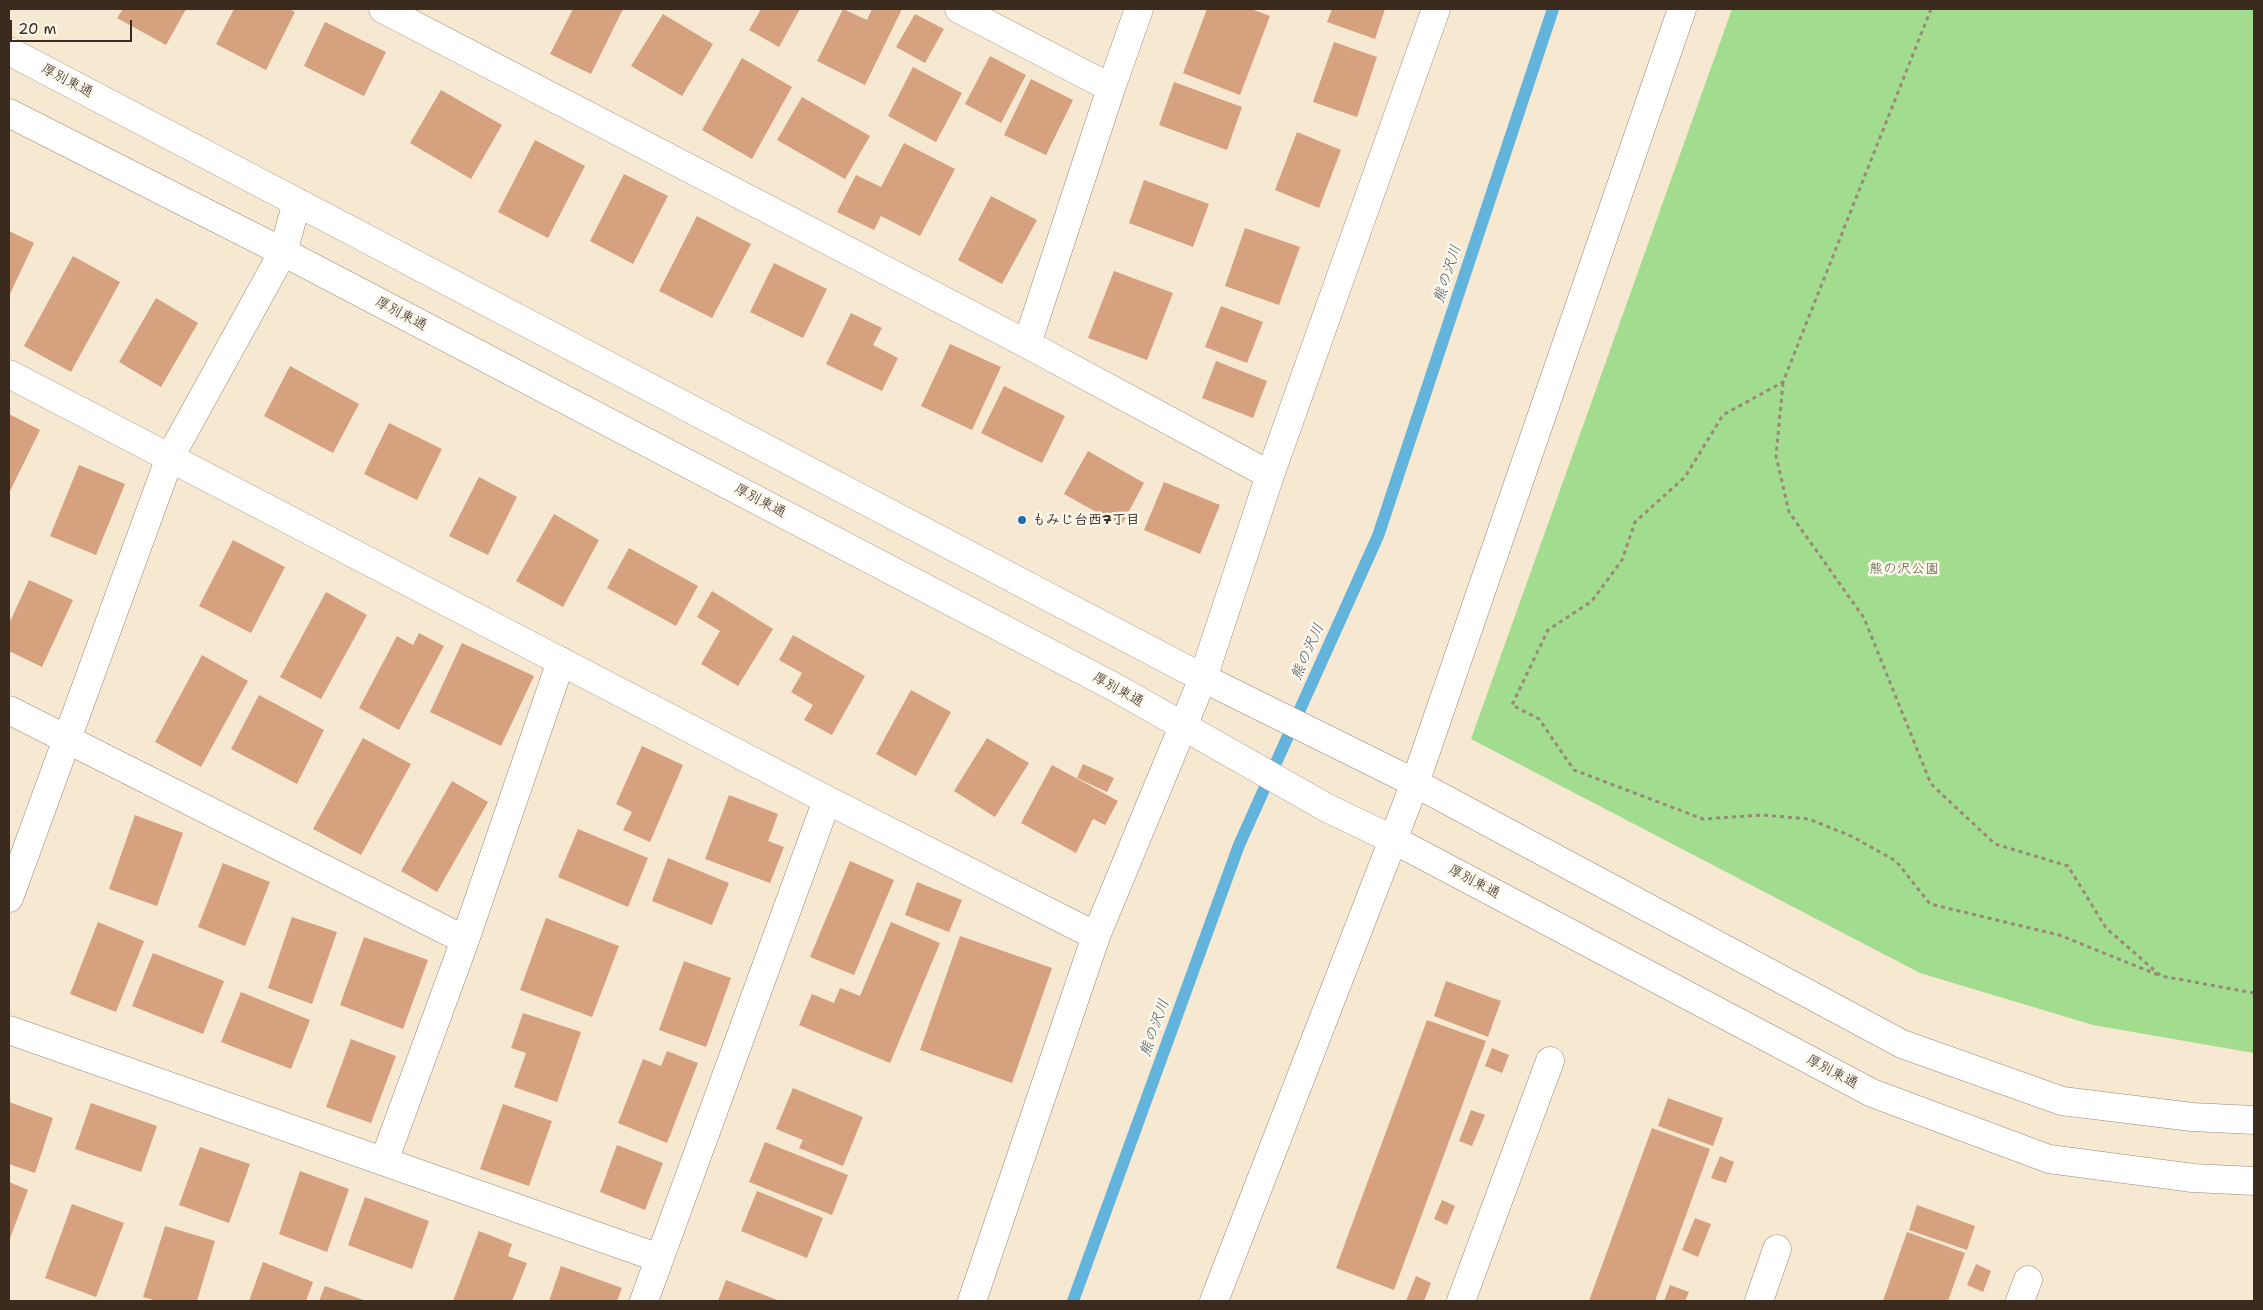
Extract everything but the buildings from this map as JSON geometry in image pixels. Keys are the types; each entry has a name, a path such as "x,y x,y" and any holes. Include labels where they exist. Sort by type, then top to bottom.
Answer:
{"street":[{"path":"383,9 1027,344 1270,476"},
{"path":"959,9 1111,88"},
{"path":"1027,344 1111,88 1139,9"},
{"path":"972,1301 1096,936 1202,678 1270,476 1436,9"},
{"path":"1214,1301 1415,783 1682,9"},
{"name":"厚別東通","path":"9,51 1202,678 1415,783 1902,1044 2062,1102 2192,1117 2254,1120"},
{"name":"厚別東通","path":"9,113 283,252 1109,684 1327,808 1394,840 1872,1093 2049,1159 2193,1178 2254,1181"},
{"path":"9,898 68,741 170,457 283,252 297,202"},
{"path":"9,374 827,800 1096,936"},
{"path":"384,1161 465,940 561,661"},
{"path":"9,710 465,940"},
{"path":"644,1301 827,800"},
{"path":"9,1030 659,1258"},
{"path":"1461,1301 1550,1061"},
{"path":"1759,1301 1777,1250"}],"path":[{"path":"1931,9 1783,382 1776,456 1789,512 1864,618 1931,784 1995,844 2068,866 2106,928 2161,976"},
{"path":"1783,382 1723,415 1685,477 1636,522 1622,560 1592,601 1548,630 1512,705 1539,719 1574,770 1703,819 1763,815 1809,819 1853,838 1896,861 1930,904 2059,935 2161,976 2254,993"}],"green space":[{"name":"熊の沢公園","path":"1732,9 2254,9 2254,1053 2093,1025 1920,973 1471,739"}],"waterway":[{"name":"熊の沢川","path":"1073,1301 1239,845 1378,536 1553,9"}],"place":[{"name":"もみじ台西7丁目","path":"1022,520"}]}
